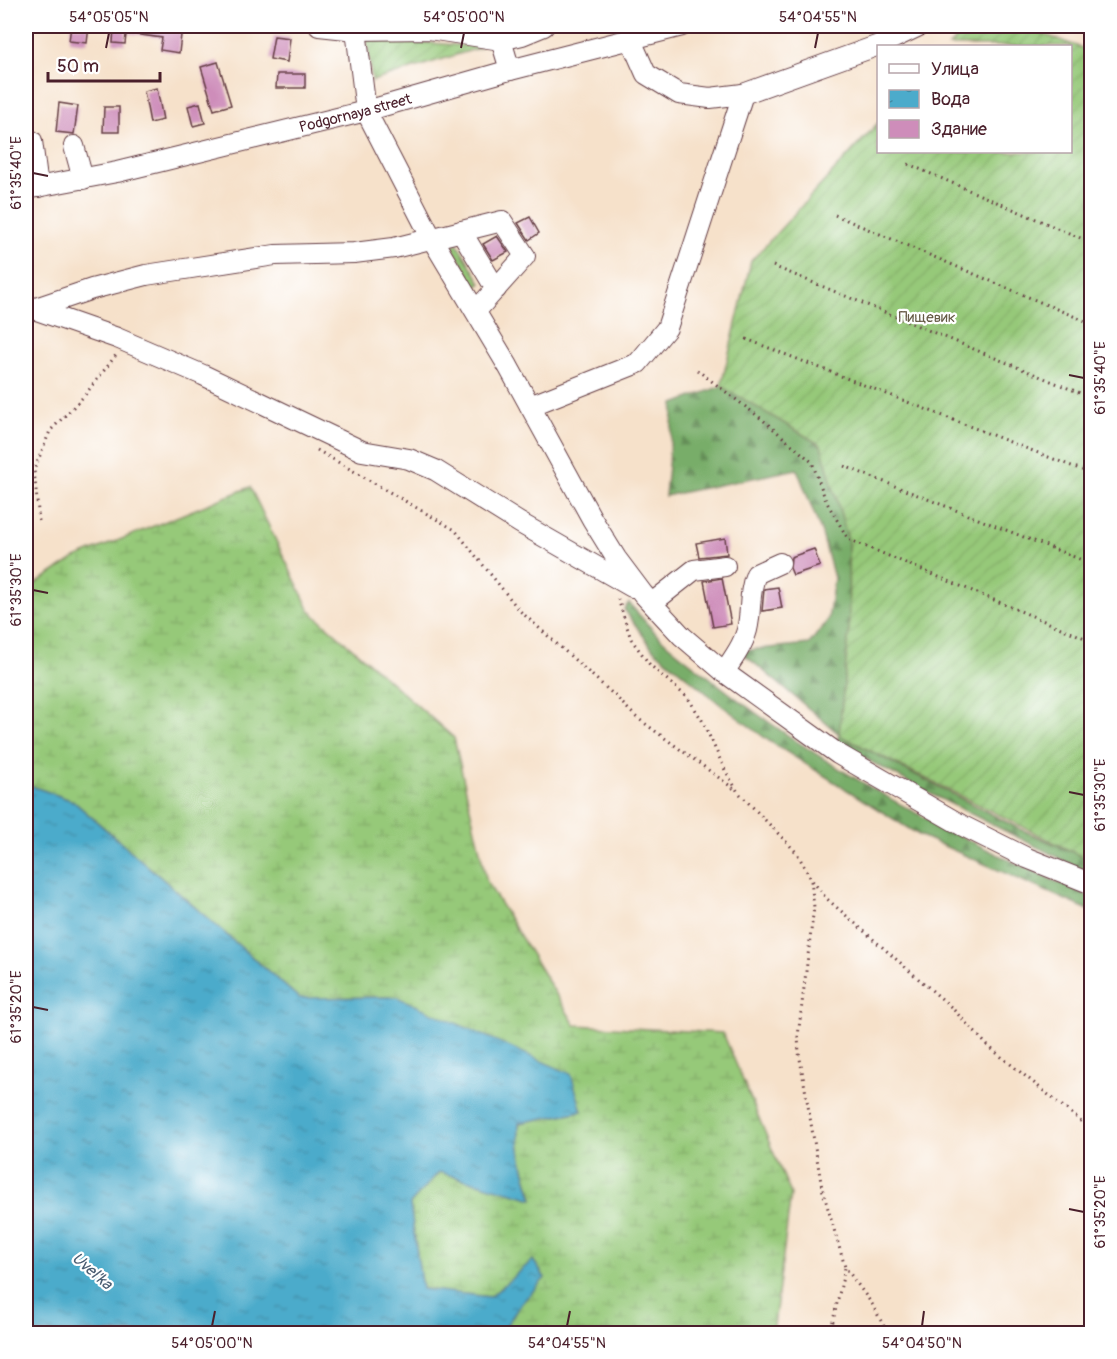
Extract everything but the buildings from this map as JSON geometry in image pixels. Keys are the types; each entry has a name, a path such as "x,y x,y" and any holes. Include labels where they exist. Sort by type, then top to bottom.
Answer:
{"street":[{"path":"327,26 429,29 501,40 544,26"},
{"name":"Podgornaya street","path":"32,188 82,179 366,111 510,69 682,26"},
{"path":"879,45 919,26"},
{"path":"362,28 366,111 432,239 476,311 592,519 616,558 648,599 682,636 724,672 838,754 963,826 1027,858 1092,884"},
{"path":"630,38 646,74 679,94 710,98 743,94 877,46"},
{"path":"501,40 510,69"},
{"path":"530,406 638,363 667,328 743,94"},
{"path":"32,141 32,188"},
{"path":"74,146 82,179"},
{"path":"30,310 92,289 146,275 275,255 354,253 394,248 502,221 525,256 476,311"},
{"path":"467,230 500,283"},
{"path":"30,310 127,342 204,375 362,451 409,459 435,470 520,523 613,574 648,599"},
{"path":"724,672 747,630 750,587 756,574 780,563"},
{"path":"648,599 694,570 725,566"}],"path":[{"path":"908,164 1092,243"},
{"path":"835,215 1092,324"},
{"path":"773,266 1092,398"},
{"path":"746,339 1092,474"},
{"path":"39,521 34,470 50,430 85,395 127,342"},
{"path":"697,370 763,420 812,462 826,501 848,539 1092,641"},
{"path":"310,446 455,530 520,611 636,717 738,792 797,853 811,879 826,898 951,1007 988,1046 1077,1117 1092,1132"},
{"path":"844,466 1092,564"},
{"path":"613,574 619,608 631,639 650,666 688,698 702,720 724,770 738,792"},
{"path":"811,879 814,907 798,1035 799,1053 822,1188 845,1267 872,1304 888,1334"},
{"path":"830,1334 845,1267"}],"green space":[{"name":"Пищевик","path":"969,26 1020,26 1091,51 1091,861 839,735 849,632 848,539 821,445 721,386 751,261 877,124 877,153 1072,153 1072,45 950,45"},
{"path":"367,38 482,47 372,81"},
{"path":"457,243 481,283 476,287 452,246"},
{"path":"721,386 821,445 848,539 849,632 839,735 1020,829 1091,860 1091,874 929,793 836,743 839,734 740,651 809,644 828,620 834,578 822,534 797,469 665,496 674,404"},
{"path":"250,487 310,611 454,738 487,882 575,1025 723,1033 791,1194 773,1333 501,1333 521,1304 545,1278 533,1260 490,1297 422,1289 410,1204 439,1172 533,1199 520,1152 519,1123 582,1111 397,997 299,998 73,801 26,784 26,590 75,558"},
{"path":"629,603 674,650 753,711 798,742 893,800 942,826 1091,897 1091,911 919,835 769,741 652,648 624,609"}],"water":[{"name":"Uvel'ka","path":"26,784 73,801 299,998 397,997 571,1074 582,1111 519,1123 520,1152 533,1199 439,1172 410,1204 422,1289 490,1297 533,1260 545,1278 521,1304 501,1333 26,1333"}]}
